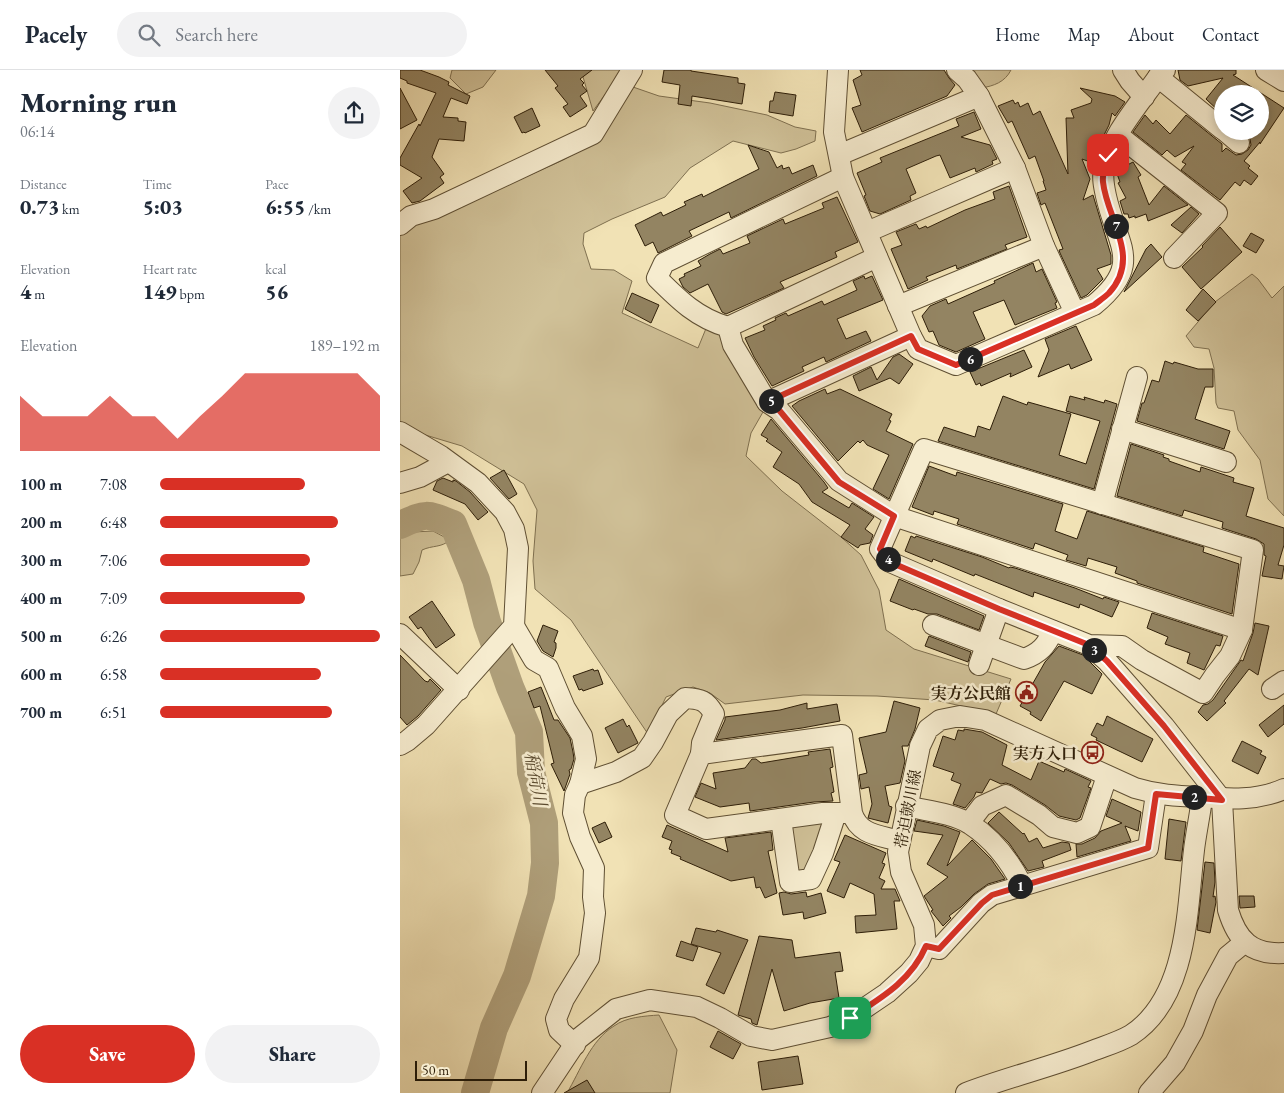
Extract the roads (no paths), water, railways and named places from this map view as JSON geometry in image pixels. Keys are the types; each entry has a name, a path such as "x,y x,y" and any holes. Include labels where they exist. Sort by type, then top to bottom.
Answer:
{"street":[{"path":"400,225 411,216 434,210 592,134 632,70"},
{"path":"838,70 834,132 843,177 918,349 956,365 1094,305 1110,292 1123,266 1124,250 1107,200 1103,182 1104,169 1108,155 1118,135 1162,74 1214,121"},
{"path":"957,70 968,79 979,96 1015,168 1044,246 1075,313"},
{"path":"1123,70 1144,97"},
{"path":"1266,70 1284,80"},
{"path":"839,155 979,96"},
{"path":"1118,135 1217,213 1174,258"},
{"path":"867,232 1015,168"},
{"path":"843,177 664,264 657,278 683,304 712,322 728,327 877,257"},
{"path":"898,306 1044,246"},
{"path":"728,327 733,345 767,402 779,410 839,482 894,516 1242,630"},
{"path":"767,402 911,336"},
{"path":"1102,504 1137,377"},
{"path":"1122,430 1226,462"},
{"path":"400,432 478,483 505,512 514,529 518,548 512,629 426,725 400,745"},
{"path":"924,449 1102,504 1253,550 1242,630 1230,656 1203,693 1142,660 1122,646 1089,645 1053,631 890,562 880,549 924,449"},
{"path":"400,483 420,477 448,462"},
{"path":"979,665 999,609"},
{"path":"934,625 1024,659 1037,654 1048,642 1053,631"},
{"path":"512,629 534,660 548,668 565,708 582,736 586,759 580,784 575,795 573,812 580,837 594,868 593,897 595,913 589,958 564,999 556,1019 559,1030 575,1045"},
{"path":"400,634 459,690"},
{"path":"1089,645 1107,661 1164,726 1222,800 1228,910 1233,927 1245,942 1264,952 1284,953"},
{"path":"580,784 616,772 642,758 668,714 686,698 696,699 708,703 714,714 702,743 701,754 675,816 706,829 822,813 844,813 864,831 899,841"},
{"name":"帯迫皷川線","path":"926,946 924,925 901,872 898,852 906,806 920,746 928,729 940,720 960,716 985,720 1107,776 1135,788 1156,794 1222,800 1258,798 1284,789"},
{"path":"701,754 842,735 844,813 811,879 790,882 781,819"},
{"path":"969,824 982,806 1006,795 1039,814 1053,827 1077,833 1090,827 1107,776"},
{"path":"543,1093 578,1039 616,1009 650,1000 697,1007 751,1036 772,1040 830,1026 850,1018 888,993 909,974 919,961 926,946 939,949 982,903 992,895 1148,848 1156,794"},
{"path":"966,1093 1074,1058 1116,1042 1130,1035 1146,1022 1164,999 1180,957 1190,896 1194,850 1202,798"},
{"path":"906,806 946,815 969,824 995,845 1013,867 1022,885"},
{"path":"1149,1093 1175,1063 1193,1031 1207,995 1228,956 1245,942"}],"waterway":[{"name":"稲荷川","path":"400,525 426,516 453,524 476,580 487,622 510,687 529,732 531,772 544,823 545,863 541,896 517,976 494,1028 475,1093"}],"place":[{"name":"実方公民館","path":"1027,693"},
{"name":"実方入口","path":"1093,753"}]}
